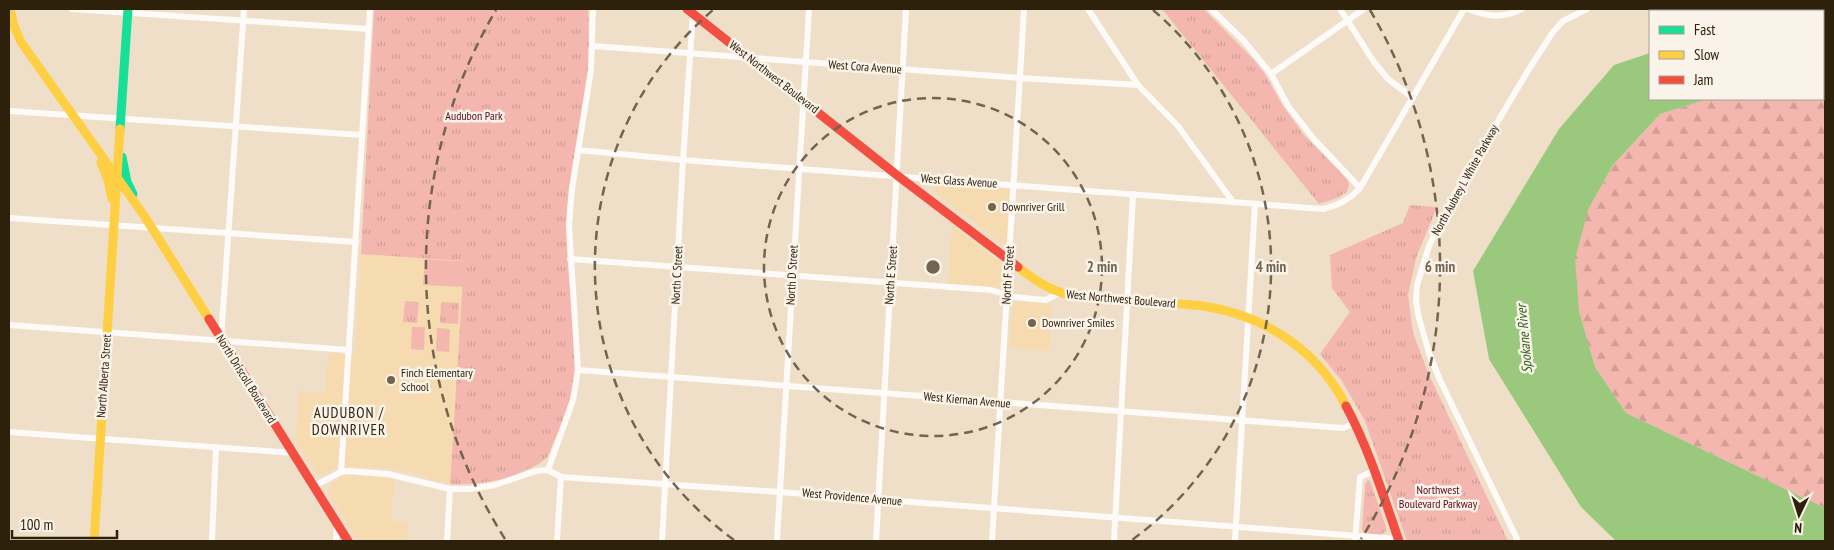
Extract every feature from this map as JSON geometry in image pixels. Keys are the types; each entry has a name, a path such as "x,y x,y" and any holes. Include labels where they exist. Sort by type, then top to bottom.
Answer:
{"main road":[{"name":"North Driscoll Boulevard","path":"10,9 14,26 21,42 145,217 348,541"},
{"name":"West Northwest Boulevard","path":"691,10 898,176 1039,283 1059,293 1079,297 1214,308 1248,316 1277,330 1300,346 1314,359 1336,386 1356,423 1399,540"},
{"name":"North Alberta Street","path":"94,541 128,11"},
{"name":"North Driscoll Boulevard","path":"120,132 123,166 127,182 145,217"},
{"name":"North Alberta Street","path":"94,145 108,180 115,211"}],"street":[{"path":"72,9 128,11 368,29"},
{"path":"221,340 244,9"},
{"path":"341,472 370,9"},
{"path":"314,486 341,472 348,471 388,474 450,489 482,488 536,471 548,470 574,400 578,370 569,225 572,189 588,94 593,46 593,9"},
{"name":"North D Street","path":"777,541 809,9"},
{"name":"North E Street","path":"876,541 906,9"},
{"name":"North F Street","path":"992,541 1024,9"},
{"path":"1088,9 1138,85 1178,126 1233,202"},
{"path":"1211,9 1244,41 1271,74 1288,106 1313,138 1360,188 1464,9"},
{"path":"1340,9 1374,62 1388,79 1413,98"},
{"path":"1271,74 1364,9"},
{"path":"1468,9 1487,16 1510,15 1522,9"},
{"name":"North Aubrey L White Parkway","path":"1518,541 1429,353 1416,302 1417,285 1428,246 1454,195 1513,94 1553,32 1563,21 1586,9"},
{"name":"North C Street","path":"662,541 691,10"},
{"name":"West Cora Avenue","path":"593,46 904,70 1138,85"},
{"path":"9,111 362,135"},
{"name":"West Glass Avenue","path":"578,150 683,160 1322,209 1340,204 1351,198 1360,188"},
{"path":"1114,541 1133,194"},
{"path":"1235,541 1255,204"},
{"path":"9,218 356,242"},
{"path":"570,259 991,290 1014,297 1046,300 1059,293"},
{"path":"9,325 349,350"},
{"name":"West Kiernan Avenue","path":"578,370 1343,428 1356,423"},
{"path":"9,432 293,453"},
{"path":"212,541 216,447"},
{"name":"West Providence Avenue","path":"548,470 561,477 878,499 1236,527 1355,539 1399,540"},
{"path":"1355,539 1360,477 1374,472"},
{"path":"557,541 561,477"},
{"path":"447,541 450,489"},
{"path":"336,541 337,523"}],"shaded area":[{"path":"937,183 1008,189 1010,192 1006,243 1001,243 936,193 934,189"},
{"path":"952,225 1004,266 1006,270 1004,286 1000,288 948,284"},
{"name":"Finch Elementary School","path":"361,254 464,261 450,484 391,468 345,467 321,475 317,474 296,442 299,391 325,393 328,353 355,355"},
{"path":"1015,301 1052,304 1049,351 1009,348 1012,305"},
{"path":"348,475 394,479 391,521 408,522 407,541 358,541 328,492 330,485 341,477"}],"green space":[{"name":"Audubon Park","path":"374,9 588,9 589,48 587,78 571,178 566,225 574,340 575,368 573,385 566,412 548,456 534,467 506,478 470,484 450,484 464,261 361,254"},
{"path":"1162,9 1204,9 1254,60 1265,74 1283,106 1304,135 1347,179 1349,184 1347,192 1337,198 1319,204"},
{"path":"1824,60 1825,508 1626,413 1595,367 1579,311 1574,258 1589,208 1613,165 1660,114 1705,100 1824,100"},
{"name":"Northwest Boulevard Parkway","path":"1410,205 1437,207 1416,258 1408,295 1413,333 1429,375 1508,541 1407,541 1365,421 1342,381 1320,354 1350,312 1332,288 1330,255 1403,223"},
{"path":"425,259 489,263 487,288 423,285"},
{"path":"405,301 419,302 417,323 403,322"},
{"path":"441,302 459,303 458,324 440,323"},
{"path":"412,327 425,327 424,350 411,349"},
{"path":"437,328 450,329 449,352 436,351"},
{"path":"1368,480 1370,481 1386,527 1386,531 1381,535 1364,533 1362,530 1365,484"}],"water":[{"path":"1825,9 1825,60 1824,10 1776,10"},
{"name":"Spokane River","path":"1649,53 1649,100 1705,100 1660,114 1613,165 1589,208 1575,258 1579,311 1595,367 1626,413 1825,508 1825,541 1616,541 1581,507 1489,359 1473,271 1559,129 1614,65"}],"traffic: fast":[{"path":"120,129 128,9"},
{"path":"122,157 127,182 133,194"}],"traffic: slow":[{"path":"10,9 14,26 21,42 145,217 209,319"},
{"path":"94,541 120,129"},
{"path":"101,162 108,180 112,199"},
{"path":"1018,267 1033,278 1061,293 1079,297 1203,306 1251,319 1271,328 1306,354 1335,387 1346,406"}],"traffic: jam":[{"path":"687,9 898,176 1018,267"},
{"path":"209,319 348,541"},
{"path":"1346,406 1369,455 1399,541"}],"place":[{"name":"Downriver Grill","path":"992,207"},
{"name":"Downriver Smiles","path":"1032,323"},
{"name":"Finch Elementary School","path":"391,380"}],"district":[{"name":"AUDUBON / DOWNRIVER","path":"349,422"}]}
